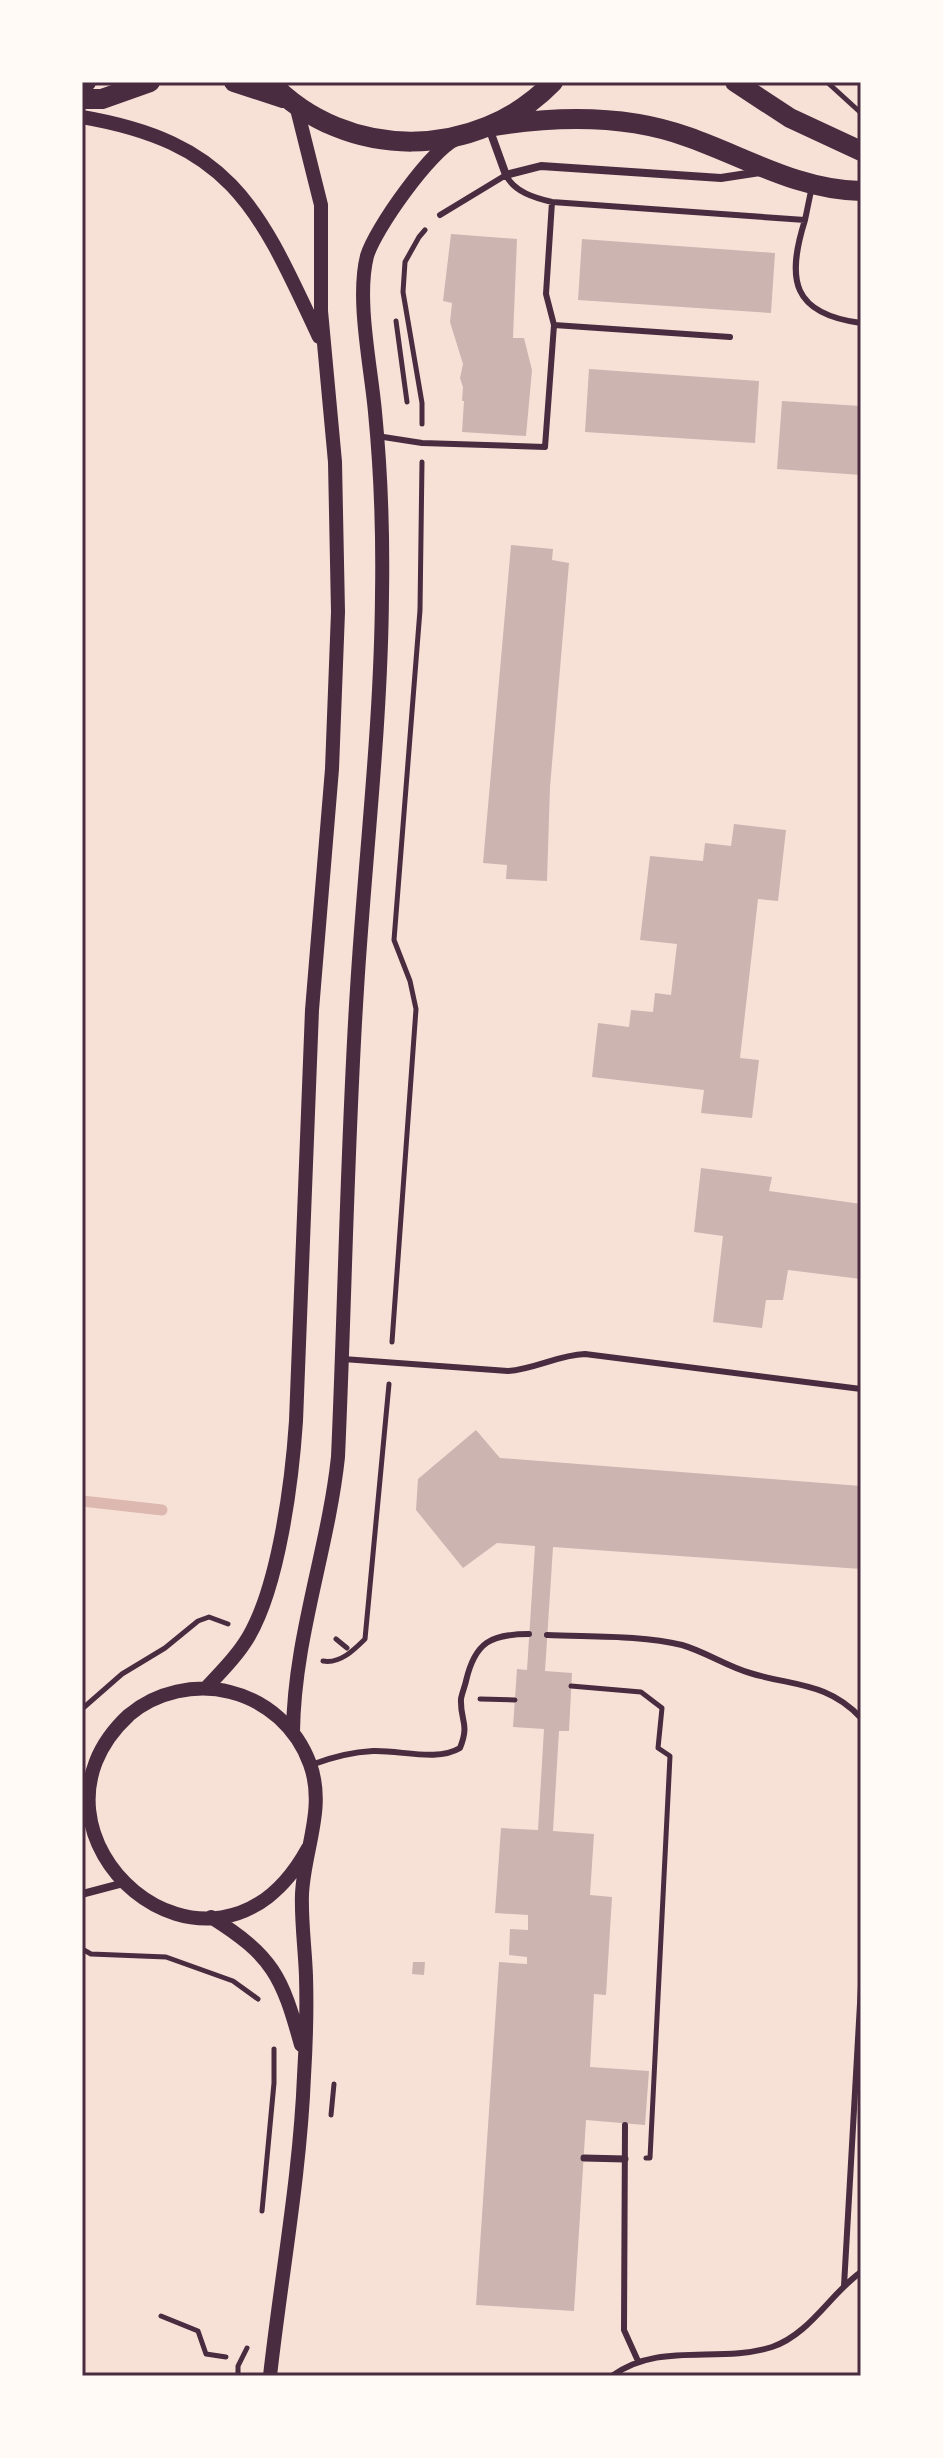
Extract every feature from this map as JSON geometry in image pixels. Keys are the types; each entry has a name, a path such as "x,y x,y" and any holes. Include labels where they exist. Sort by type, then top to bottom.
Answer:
{"main road":[{"path":"82,99 102,99 150,82"},
{"path":"234,82 279,96 339,129 387,141 411,143 460,137 488,127 517,112 553,82"},
{"path":"270,82 296,105"},
{"path":"735,82 790,118 861,151"},
{"path":"488,127 533,120 615,121 685,136 812,185 861,191"}],"street":[{"path":"206,1688 251,1632 271,1573 293,1467 312,1010 337,693 338,513 321,298 321,205 296,105"},
{"path":"82,117 116,123 161,137 191,153 228,180 242,194 270,235 324,348"},
{"path":"488,127 506,175 541,166 721,178 751,175 768,169"},
{"path":"293,1732 303,1632 331,1511 338,1457 357,982 382,661 382,538 364,284 367,257 376,235 422,169 444,144 460,137"},
{"path":"267,2375 301,2127 307,2010 302,1895 317,1807 311,1765 293,1732 263,1705 245,1696 206,1688 167,1694 149,1701 125,1718 96,1757 85,1798 95,1843 120,1884 153,1906 171,1913 211,1917 235,1913 259,1903 279,1888 296,1870 308,1848"},
{"path":"82,1894 120,1884"},
{"path":"211,1917 245,1939 273,1968 288,1998 305,2060"},
{"path":"584,2158 625,2159"}],"lane":[{"path":"440,215 506,175 521,191 552,202 805,220"},
{"path":"812,185 794,264 801,294 818,311 861,323"},
{"path":"377,436 422,443 545,447 554,325 546,294 552,202"},
{"path":"554,325 730,337"},
{"path":"343,1359 508,1371 533,1367 558,1357 585,1354 861,1389"},
{"path":"311,1765 339,1754 376,1751 447,1756 460,1748 467,1728 461,1699 469,1666 485,1642 504,1635 529,1634"},
{"path":"547,1635 668,1642 696,1650 752,1674 799,1683 820,1691 851,1707 861,1718"},
{"path":"844,2286 861,1986"},
{"path":"625,2125 624,2330 638,2361"},
{"path":"612,2376 638,2361 668,2356 740,2354 776,2346 805,2326 861,2272"}],"path":[{"path":"827,82 861,113"},
{"path":"315,1659 332,1662 352,1652 365,1639 391,1363 416,1009 410,981 394,940 420,610 422,403 403,292 405,262 419,237 440,215"},
{"path":"396,321 407,402"},
{"path":"82,1709 122,1674 165,1648 198,1621 209,1617 218,1619"},
{"path":"336,1639 347,1648"},
{"path":"571,1686 641,1692 662,1708 658,1748 670,1756 650,2158"},
{"path":"461,1699 515,1700"},
{"path":"82,1949 91,1954 166,1957 233,1981 259,2000"},
{"path":"262,2216 274,2083 274,2044"},
{"path":"82,2309 82,2318"},
{"path":"161,2316 198,2331 206,2354 226,2357"},
{"path":"238,2376 238,2366 251,2338"}],"building":[{"path":"451,234 517,239 513,338 524,338 532,370 526,436 462,432 464,401 460,378 463,364 450,322 452,303 443,301"},
{"path":"582,239 775,253 771,313 578,300"},
{"path":"589,369 759,381 755,443 585,432"},
{"path":"782,401 861,406 861,475 777,469"},
{"path":"511,545 553,549 552,560 569,563 550,787 547,881 506,879 507,865 483,863"},
{"path":"734,824 786,830 778,901 758,899 740,1058 759,1060 752,1118 701,1113 704,1090 592,1077 598,1023 629,1027 631,1010 653,1012 655,993 671,995 677,944 640,940 650,856 703,861 705,843 731,846"},
{"path":"701,1168 772,1177 769,1191 861,1204 861,1279 788,1270 783,1300 766,1300 762,1328 713,1322 723,1236 694,1232"},
{"path":"476,1430 500,1458 861,1486 861,1569 553,1547 545,1671 572,1673 569,1731 559,1731 553,1831 594,1834 590,1895 612,1897 606,1995 594,1994 590,2067 649,2071 645,2125 586,2120 574,2311 476,2305 499,1962 527,1964 527,1957 509,1955 510,1929 528,1930 528,1915 495,1913 501,1828 538,1830 544,1729 513,1727 517,1669 527,1670 535,1546 497,1543 463,1568 416,1510 418,1479"},
{"path":"413,1962 425,1962 424,1975 412,1974"}],"waterway":[{"path":"82,1501 162,1510"}]}
